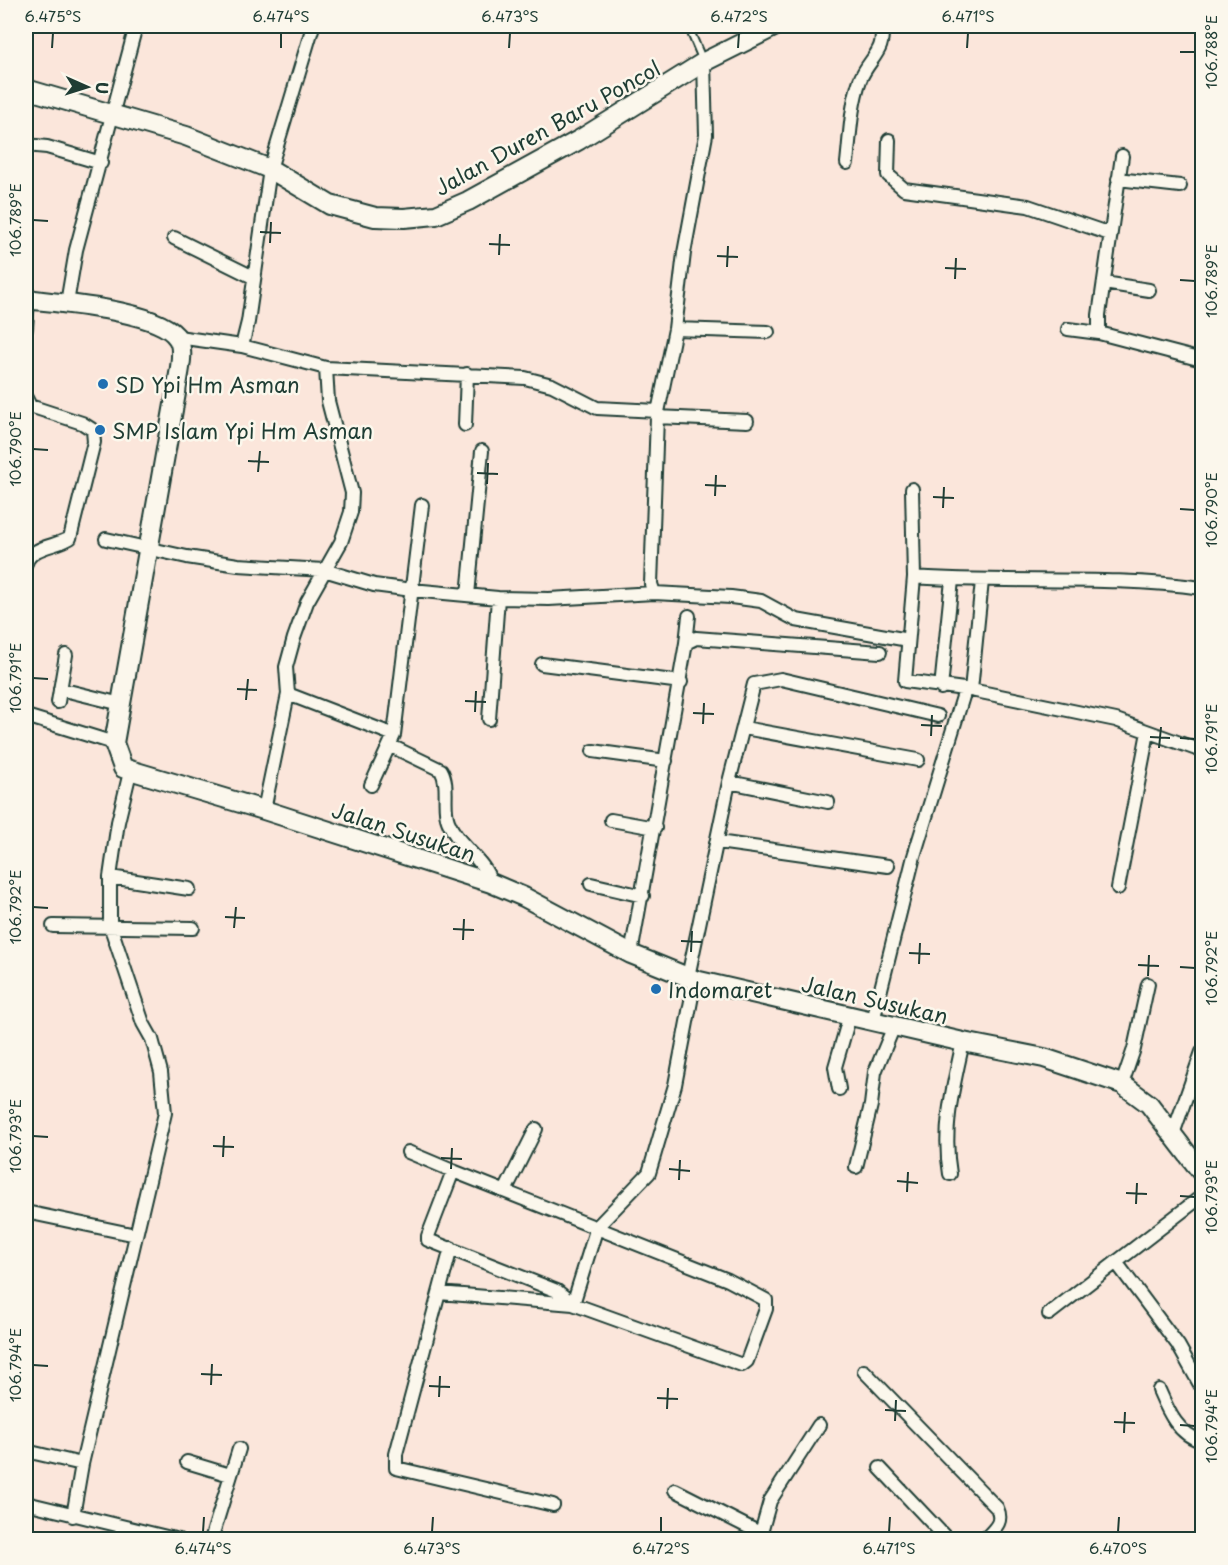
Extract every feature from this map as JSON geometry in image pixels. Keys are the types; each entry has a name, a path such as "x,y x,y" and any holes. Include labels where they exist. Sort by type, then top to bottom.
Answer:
{"street":[{"path":"67,303 76,250 136,26"},
{"path":"242,346 248,322 270,169 313,26"},
{"name":"Jalan Duren Baru Poncol","path":"26,89 186,136 270,169 330,205 375,217 435,215 468,201 579,140 704,62 777,26"},
{"path":"847,163 853,110 860,78 880,50 884,36 880,26"},
{"path":"654,593 651,584 658,414 675,329 684,253 706,135 704,62"},
{"path":"889,140 888,175 904,189 1028,206 1110,234"},
{"path":"26,145 47,147 101,163"},
{"path":"1099,333 1110,234 1122,156"},
{"path":"1118,179 1180,186"},
{"path":"174,238 253,277"},
{"path":"1104,283 1149,290"},
{"path":"26,329 27,299 67,303 129,313 156,324 178,337 242,346 326,368 525,378 552,385 597,408 747,421"},
{"path":"675,329 768,332"},
{"path":"1068,329 1099,333 1203,360"},
{"path":"73,1516 82,1464 165,1113 161,1072 152,1039 143,1023 110,925 110,877 130,772 119,763 114,743 176,393 181,346 178,337"},
{"path":"264,810 288,694 286,667 294,638 306,602 341,542 351,512 352,493 328,401 326,368"},
{"path":"465,425 467,374"},
{"path":"26,398 30,406 87,426 93,430 94,442 70,538 58,545 34,551 28,555 26,563"},
{"path":"468,595 482,451"},
{"path":"912,489 914,577 906,681 941,688 968,690 1116,720 1203,750"},
{"path":"371,785 393,740 422,506"},
{"path":"106,540 237,565 324,570 374,585 498,598 549,599 654,593 731,597 761,601 796,620 908,640"},
{"path":"914,577 982,582 1135,581 1203,588"},
{"path":"941,688 952,580"},
{"path":"873,1021 914,856 968,690 982,582"},
{"path":"489,719 498,598"},
{"path":"631,954 681,682 689,616"},
{"path":"686,643 696,638 880,652"},
{"path":"66,655 59,695 121,704"},
{"path":"542,664 681,682"},
{"path":"573,1304 597,1227 649,1173 675,1085 692,979 729,782 754,684 781,679 938,716"},
{"path":"288,694 393,740 441,770 445,783 447,820 456,835 485,867 491,883"},
{"path":"26,716 114,743"},
{"path":"744,728 918,760"},
{"path":"1118,888 1148,732"},
{"path":"593,751 666,761"},
{"name":"Jalan Susukan","path":"130,772 264,810 491,883 631,954 692,979 963,1042 1044,1058 1122,1084 1149,1104 1203,1173"},
{"path":"729,782 828,802"},
{"path":"611,820 655,828"},
{"path":"718,842 888,866"},
{"path":"110,877 189,889"},
{"path":"591,884 643,896"},
{"path":"53,926 110,925 193,928"},
{"path":"1122,1084 1134,1049 1148,984"},
{"path":"838,1089 835,1067 850,1015"},
{"path":"855,1167 871,1105 875,1072 894,1026"},
{"path":"950,1174 946,1146 947,1114 963,1042"},
{"path":"1173,1134 1203,1052"},
{"path":"506,1191 536,1129"},
{"path":"408,1152 728,1280 766,1300 766,1309 747,1361 742,1365 573,1304 439,1293"},
{"path":"453,1171 427,1238 557,1291 573,1304"},
{"path":"1049,1314 1203,1196"},
{"path":"26,1212 136,1235"},
{"path":"451,1248 396,1454 396,1468 553,1505"},
{"path":"1116,1262 1178,1345 1203,1388"},
{"path":"864,1371 997,1508 1001,1516 999,1524 984,1539"},
{"path":"1159,1390 1179,1427 1194,1439 1203,1441"},
{"path":"675,1490 759,1536 770,1501 819,1425"},
{"path":"211,1539 239,1449"},
{"path":"26,1451 82,1464"},
{"path":"188,1462 230,1475"},
{"path":"880,1468 948,1539"},
{"path":"26,1503 73,1516 179,1539"}],"lane":[{"path":"688,26 704,62"}],"place":[{"name":"SD Ypi Hm Asman","path":"103,384"},
{"name":"SMP Islam Ypi Hm Asman","path":"100,430"},
{"name":"Indomaret","path":"656,989"}]}
